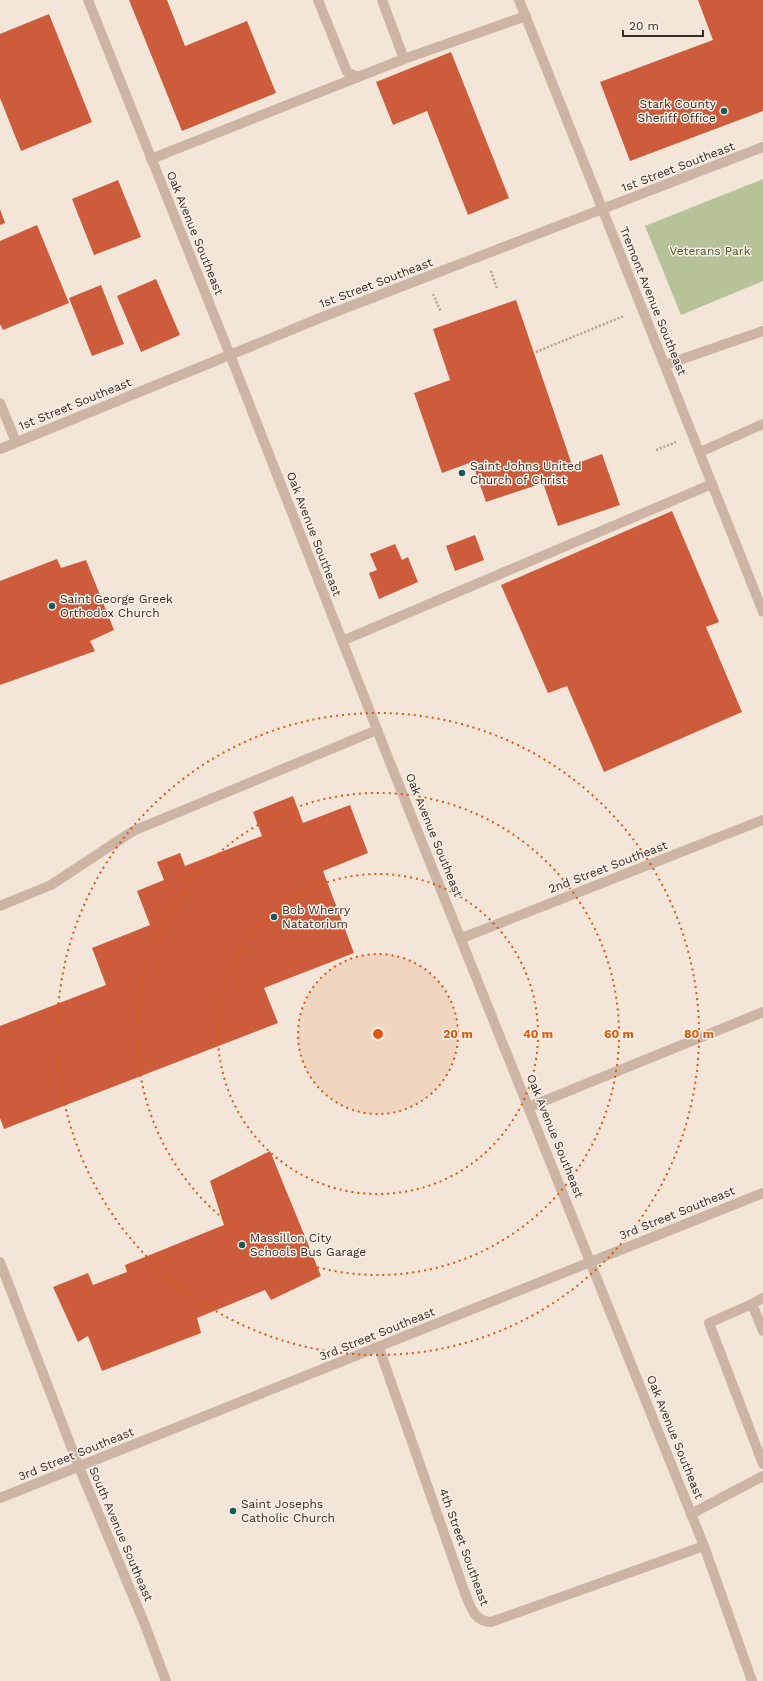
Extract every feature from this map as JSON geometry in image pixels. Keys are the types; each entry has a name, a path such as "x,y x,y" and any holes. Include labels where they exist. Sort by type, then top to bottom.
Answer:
{"street":[{"name":"Oak Avenue Southeast","path":"88,0 230,355 377,730 462,938 704,1546 752,1681"},
{"path":"318,0 347,72 358,77"},
{"path":"382,0 404,59"},
{"name":"Tremont Avenue Southeast","path":"520,0 763,612"},
{"path":"151,159 404,59 526,16"},
{"name":"1st Street Southeast","path":"0,449 325,316 763,147"},
{"path":"665,365 763,331"},
{"path":"0,403 16,442"},
{"path":"700,452 763,424"},
{"path":"342,641 712,484"},
{"path":"0,906 51,884 133,831 377,730"},
{"name":"2nd Street Southeast","path":"462,938 763,820"},
{"path":"529,1107 763,1012"},
{"name":"3rd Street Southeast","path":"0,1498 379,1348 591,1261 763,1193"},
{"name":"South Avenue Southeast","path":"0,1262 79,1467 143,1620 166,1681"},
{"path":"763,1298 709,1323 763,1464"},
{"path":"752,1304 763,1330"},
{"name":"4th Street Southeast","path":"379,1348 466,1596 474,1614 483,1622 491,1622 704,1546"},
{"path":"691,1514 763,1476"}],"path":[{"path":"536,352 643,309"}],"green space":[{"name":"Veterans Park","path":"763,179 763,281 681,315 645,226"}],"building":[{"path":"129,0 167,0 185,46 247,21 276,93 182,131"},
{"path":"698,0 763,0 763,111 630,161 600,82 713,40"},
{"path":"49,14 92,122 21,151 0,98 0,34"},
{"path":"451,52 509,198 468,215 427,111 393,125 376,82"},
{"path":"118,180 141,237 94,255 72,199"},
{"path":"0,209 5,223 0,225"},
{"path":"37,225 69,303 3,330 0,324 0,241"},
{"path":"156,279 180,335 141,352 117,296"},
{"path":"101,285 124,344 92,356 69,298"},
{"path":"516,300 572,465 602,454 620,505 558,526 543,483 486,502 472,462 442,473 414,393 450,380 433,329"},
{"path":"672,511 719,622 706,627 742,712 604,772 567,686 548,693 501,585"},
{"path":"475,535 484,560 455,571 446,546"},
{"path":"395,544 402,560 408,557 418,582 379,599 369,573 377,570 370,554"},
{"name":"Saint George Greek Orthodox Church","path":"57,559 61,568 86,560 114,630 90,641 95,651 0,685 0,581"},
{"path":"293,796 303,823 350,805 368,853 323,871 354,953 264,988 278,1023 4,1129 0,1118 0,1026 106,985 92,948 150,925 137,891 164,880 157,862 180,853 185,866 262,836 253,812"},
{"name":"Massillon City Schools Bus Garage","path":"270,1151 321,1276 271,1300 265,1290 197,1318 201,1333 102,1371 88,1336 78,1342 53,1287 88,1273 93,1285 127,1272 125,1265 224,1225 210,1181"}],"place":[{"name":"Stark County Sheriff Office","path":"724,111"},
{"name":"Saint Johns United Church of Christ","path":"462,473"},
{"name":"Saint George Greek Orthodox Church","path":"52,606"},
{"name":"Bob Wherry Natatorium","path":"274,917"},
{"name":"Massillon City Schools Bus Garage","path":"242,1245"},
{"name":"Saint Josephs Catholic Church","path":"233,1511"}]}
